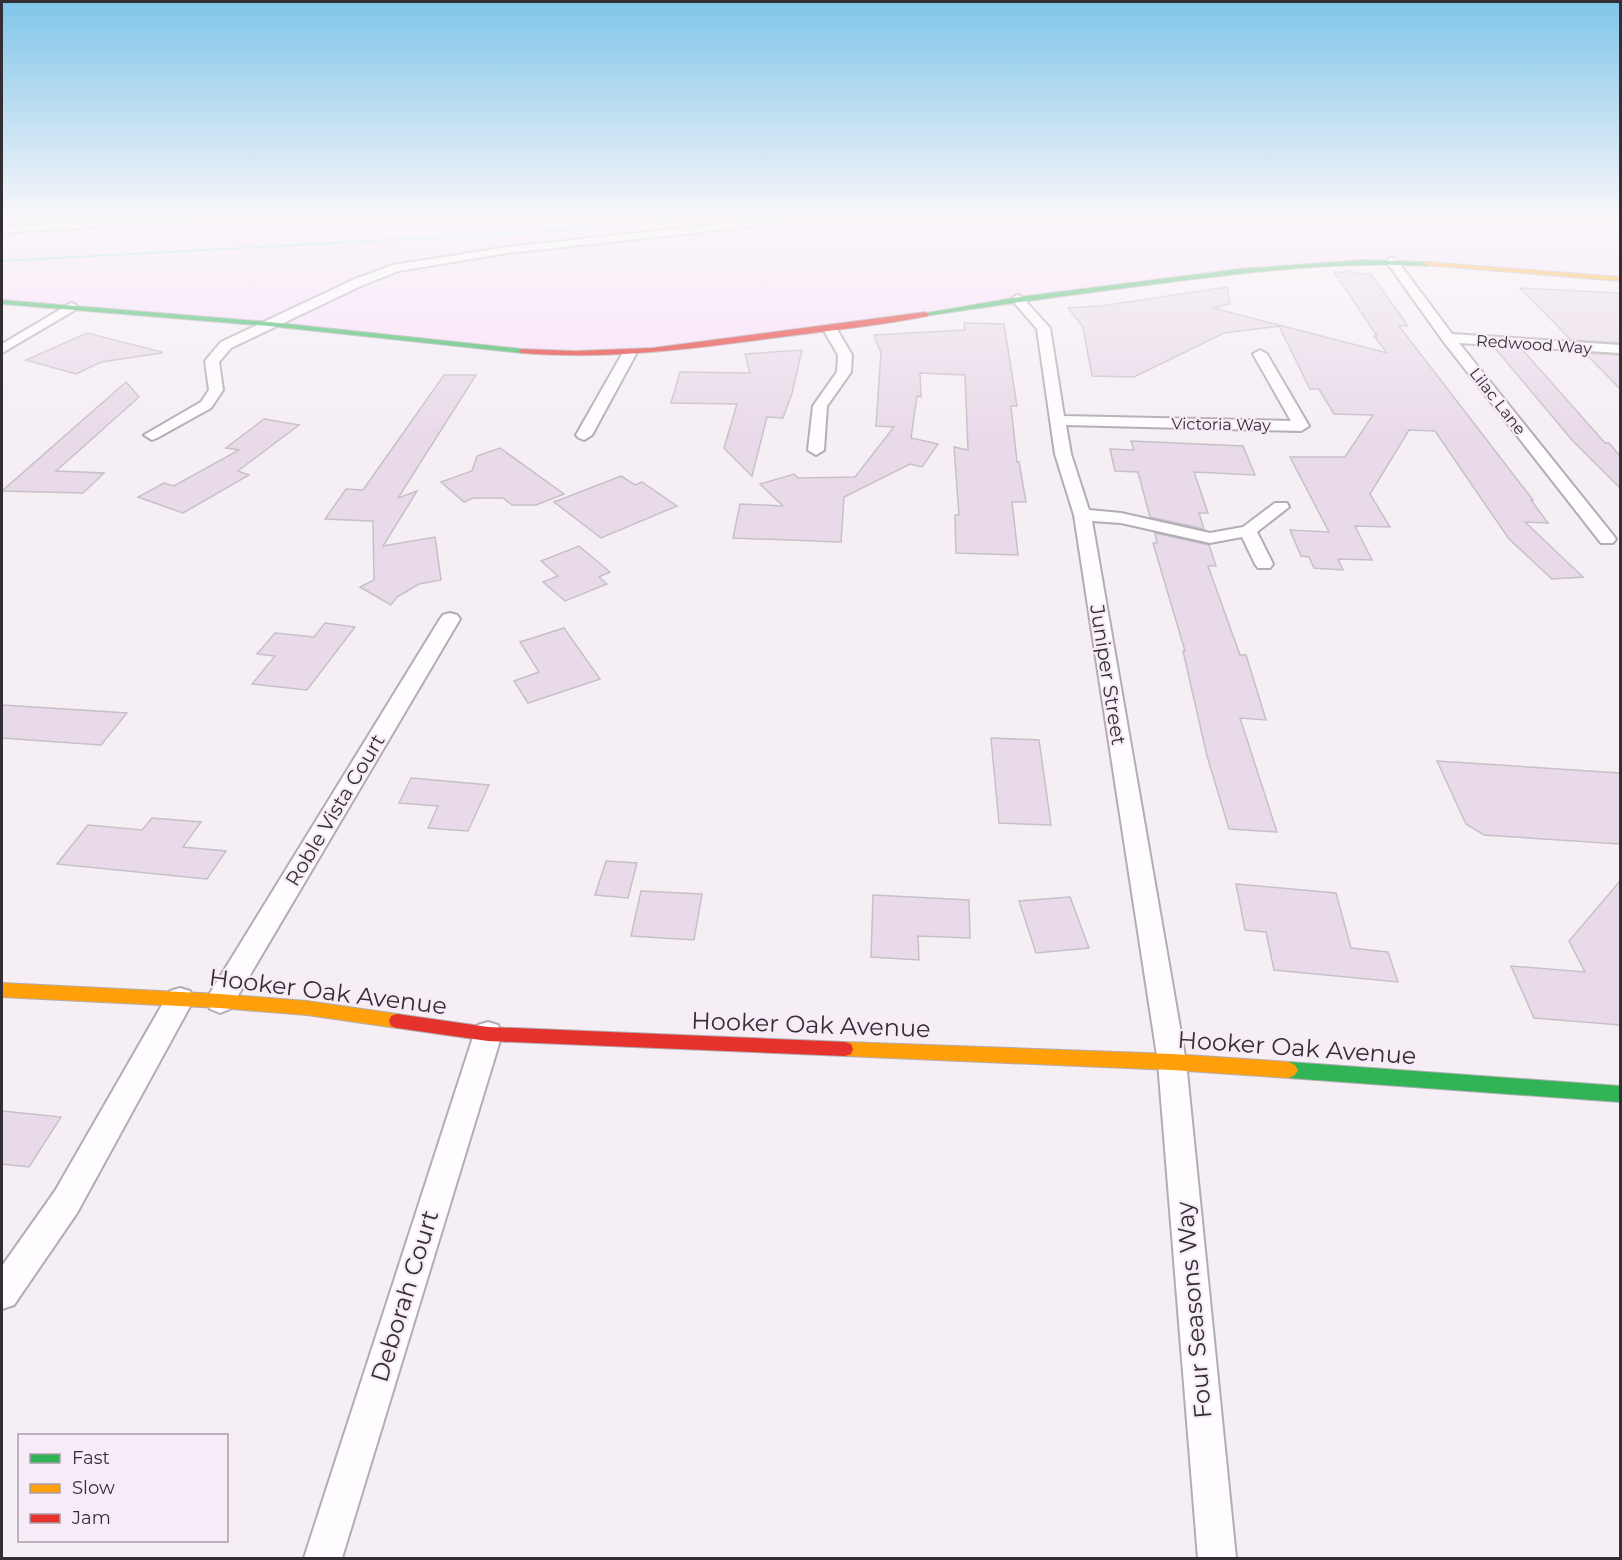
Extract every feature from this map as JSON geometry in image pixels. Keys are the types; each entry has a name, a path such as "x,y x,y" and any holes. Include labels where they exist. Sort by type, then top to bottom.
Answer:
{"street":[{"path":"152,435 206,405 216,390 212,361 226,345 342,290"},
{"path":"2,302 269,324 554,354 629,354 830,329 1090,290"},
{"name":"Lilac Lane","path":"1413,290 1448,338 1607,539"},
{"name":"Juniper Street","path":"1017,299 1042,328 1063,454 1082,515 1172,1062"},
{"path":"2,349 71,307"},
{"path":"816,450 820,406 844,372 845,355 830,329"},
{"name":"Redwood Way","path":"1448,338 1620,349"},
{"path":"584,435 629,354"},
{"name":"Victoria Way","path":"1058,420 1301,426 1260,354"},
{"path":"1082,515 1121,518 1210,538 1248,531 1281,507"},
{"path":"1248,531 1264,564"},
{"name":"Roble Vista Court","path":"220,1000 450,619"},
{"name":"Hooker Oak Avenue","path":"2,990 220,1000 307,1008 488,1034 1172,1062 1620,1094"},
{"path":"2,1293 66,1202 180,999"},
{"name":"Deborah Court","path":"323,1558 488,1034"},
{"name":"Four Seasons Way","path":"1172,1062 1217,1558"}],"shaded area":[{"path":"2,290 1108,290 694,347 554,354 2,302"}],"building":[{"path":"1208,290 1227,290 1230,304 1213,308 1387,353 1374,336 1377,336 1346,290 1382,290 1408,326 1399,326 1533,500 1531,500 1548,523 1525,522 1583,577 1552,579 1509,539 1435,431 1409,430 1370,494 1390,527 1355,526 1372,560 1338,559 1343,570 1314,568 1309,557 1301,556 1290,530 1329,532 1290,457 1345,457 1373,415 1334,414 1319,389 1310,389 1279,326 1224,333 1134,377 1092,376 1083,327 1068,308 1101,306"},
{"path":"1522,290 1620,293 1620,343 1571,340"},
{"path":"964,323 1004,324 1017,406 1011,406 1017,462 1019,462 1026,502 1012,502 1018,555 956,553 955,515 959,515 954,447 968,450 965,375 920,373 921,397 917,396 911,438 938,444 922,467 910,464 844,497 841,542 733,538 740,504 783,506 760,484 794,474 798,478 855,477 894,427 876,426 881,353 874,335 965,330"},
{"path":"87,333 162,353 101,362 76,374 26,360"},
{"path":"1494,347 1522,349 1605,443 1609,443 1620,456 1620,488 1572,440"},
{"path":"802,350 792,393 783,418 767,417 752,476 724,448 737,404 671,403 680,372 750,373 745,354"},
{"path":"1585,353 1620,355 1620,389"},
{"path":"444,375 476,375 398,498 417,491 383,546 435,537 441,580 419,584 397,597 391,605 360,587 374,580 373,521 325,519 346,489 363,490"},
{"path":"126,382 139,397 56,471 104,473 83,493 2,491"},
{"path":"264,419 299,425 238,471 249,475 183,513 138,497 164,483 174,486 239,450 226,448"},
{"path":"1131,441 1243,446 1255,475 1194,472 1208,513 1199,513 1204,529 1150,517 1138,472 1115,471 1110,449 1134,450"},
{"path":"500,448 564,494 536,505 512,505 503,498 473,498 464,502 441,482 472,471 477,456"},
{"path":"621,476 635,485 642,482 677,506 601,538 554,502"},
{"path":"1155,533 1209,545 1216,566 1208,566 1240,655 1246,655 1266,720 1240,718 1277,832 1229,829 1207,756 1183,651 1185,651 1153,543 1157,543"},
{"path":"579,546 610,572 599,577 607,584 565,601 543,582 558,576 541,561"},
{"path":"325,623 355,627 307,690 252,684 275,656 257,654 275,633 314,637"},
{"path":"564,628 600,679 528,703 514,681 539,672 520,642"},
{"path":"2,705 127,713 101,745 2,738"},
{"path":"991,738 1039,740 1051,825 999,823"},
{"path":"1437,761 1620,773 1620,844 1484,835 1466,824"},
{"path":"411,778 489,785 468,831 428,828 438,806 399,803"},
{"path":"152,818 201,822 183,847 226,851 207,879 57,864 88,825 142,830"},
{"path":"606,861 637,863 628,898 595,895"},
{"path":"1620,881 1620,1025 1534,1018 1511,966 1585,972 1569,941"},
{"path":"1236,884 1336,893 1351,948 1388,952 1398,982 1274,970 1266,932 1245,930"},
{"path":"641,891 702,894 694,940 631,936"},
{"path":"873,895 969,900 970,938 918,936 919,960 871,957"},
{"path":"1070,897 1089,948 1036,953 1019,901"},
{"path":"2,1111 61,1117 29,1167 2,1164"}],"traffic: fast":[{"path":"925,314 1093,290"},
{"path":"2,302 269,324 522,351"},
{"path":"1289,1070 1620,1094"}],"traffic: slow":[{"path":"2,990 220,1001 307,1008 397,1021"},
{"path":"845,1049 1172,1062 1289,1070"}],"traffic: jam":[{"path":"522,351 575,354 652,350 780,335 925,314"},
{"path":"397,1021 488,1034 845,1049"}]}
